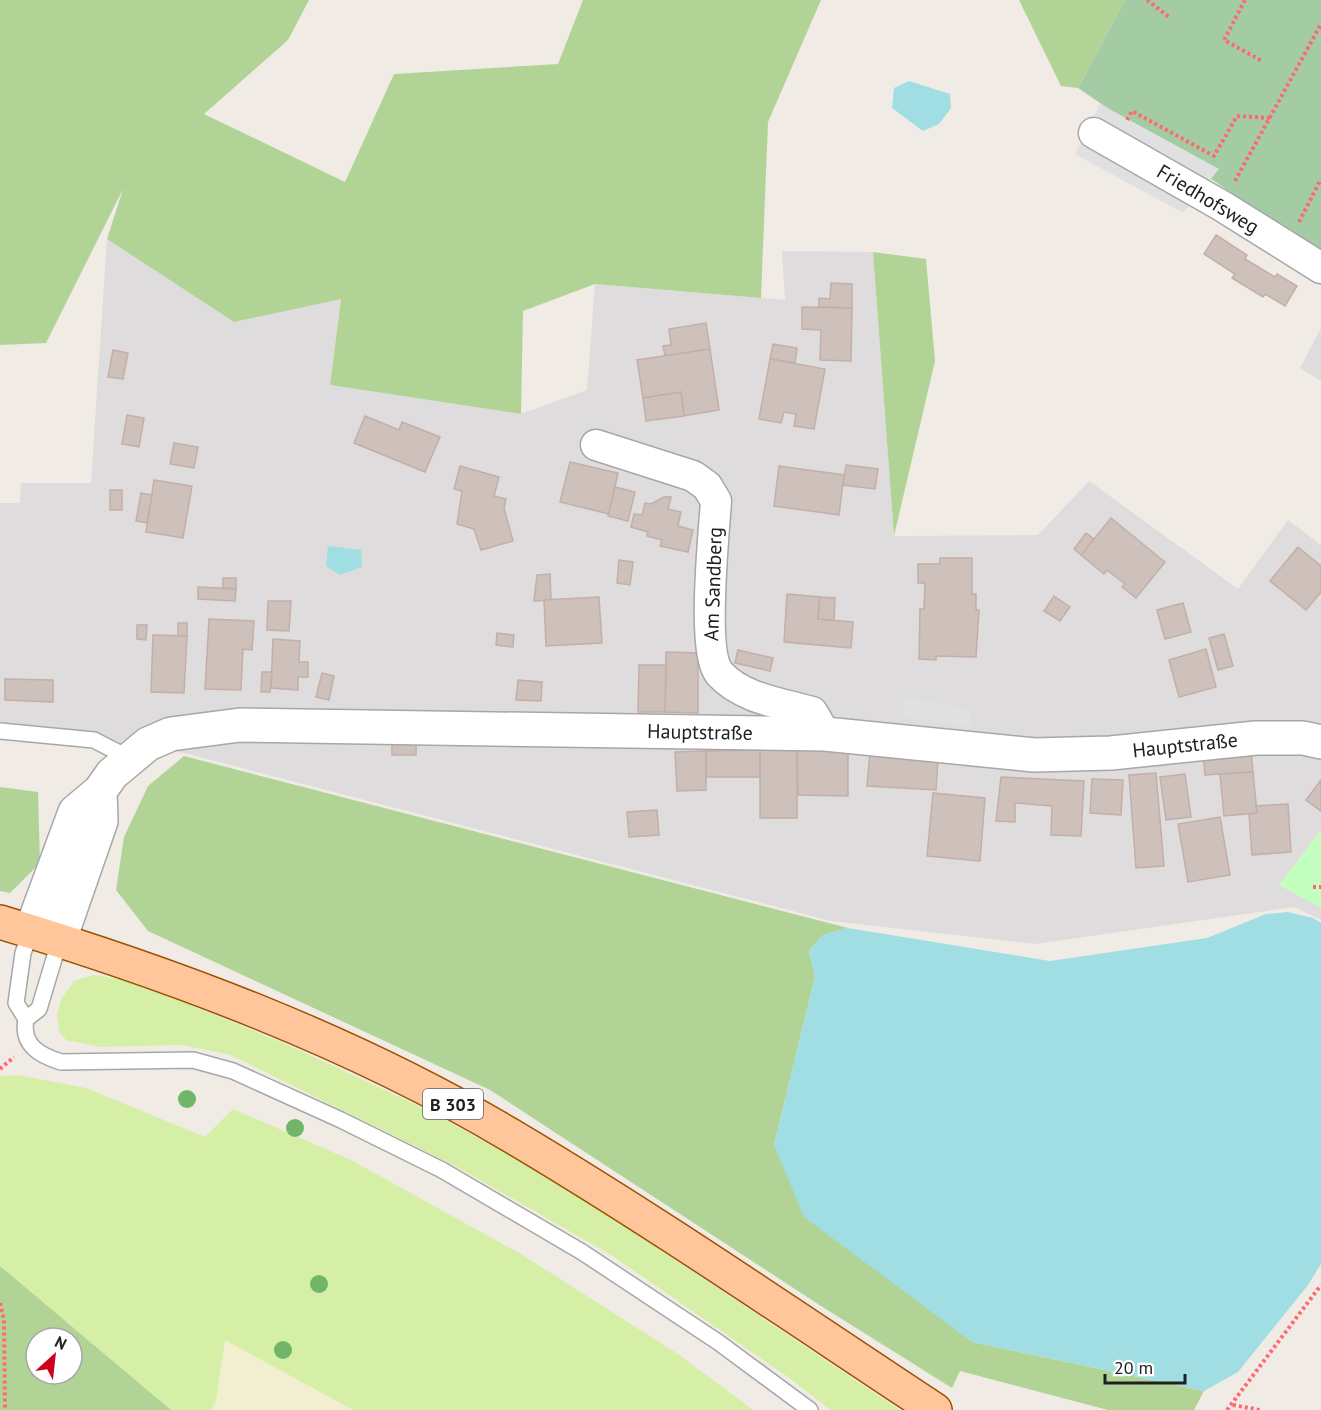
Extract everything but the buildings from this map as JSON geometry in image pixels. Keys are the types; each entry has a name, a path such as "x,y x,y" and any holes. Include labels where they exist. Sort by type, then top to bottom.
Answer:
{"main road":[{"name":"B 303","path":"0,922 45,935 226,1000 341,1048 509,1134 935,1410"}],"street":[{"name":"Friedhofsweg","path":"1104,139 1222,206 1321,268"},
{"name":"Am Sandberg","path":"596,445 693,476 707,486 716,501 709,646 718,673 746,693 812,712 825,734"},
{"name":"Hauptstraße","path":"45,935 101,821 100,791 129,758 148,744 171,734 240,725 825,734 1034,754 1111,753 1256,738 1303,738 1321,742"}],"lane":[{"path":"0,731 94,740 129,758"},
{"path":"26,1019 39,1009 45,935"},
{"path":"45,935 23,953 16,1003 26,1019 24,1037 28,1044 47,1057 61,1062 193,1060 233,1071 442,1170 582,1252 717,1342 810,1410"}],"path":[{"path":"1147,0 1168,17"},
{"path":"1245,0 1224,40 1262,61"},
{"path":"1222,206 1321,24"},
{"path":"1104,139 1132,111 1215,156 1237,116 1270,118"},
{"path":"1287,247 1321,179"},
{"path":"1313,887 1321,887"},
{"path":"1227,1410 1233,1405 1321,1284"},
{"path":"0,1303 4,1320 5,1410"},
{"path":"1233,1405 1260,1410"}],"shaded area":[{"path":"1100,104 1219,169 1183,213 1075,154"},
{"path":"107,239 234,322 341,298 330,385 521,414 587,390 595,284 785,300 782,251 873,252 894,536 1038,535 1089,481 1238,589 1288,520 1321,545 1321,920 1294,907 1035,944 831,921 184,753 0,732 0,503 20,503 21,483 91,483"},
{"path":"1321,328 1321,381 1300,368"},
{"path":"905,697 970,709 972,727 903,718"},
{"path":"225,1339 353,1410 211,1410 216,1401"}],"green space":[{"path":"0,0 309,0 288,40 204,114 345,182 394,74 558,64 583,0 821,0 768,122 761,298 595,284 523,311 521,414 330,385 341,299 234,322 107,239 123,189 46,343 0,345"},
{"path":"1019,0 1125,0 1078,88 1061,86"},
{"path":"1125,0 1321,0 1321,254 1078,88"},
{"path":"873,252 926,259 935,361 894,536"},
{"path":"184,756 848,928 823,935 809,951 815,977 774,1145 972,1342 1204,1391 1194,1410 1108,1410 960,1371 952,1388 821,1306 490,1090 148,931 116,890 124,837 148,786"},
{"path":"0,787 38,792 40,863 10,893 0,891"},
{"path":"1321,830 1321,908 1279,885"},
{"path":"94,975 133,981 288,1045 415,1104 550,1176 900,1410 831,1410 785,1375 611,1255 459,1168 231,1055 182,1045 101,1047 66,1040 60,1033 57,1016 61,999 74,981"},
{"path":"18,1075 86,1088 205,1137 233,1109 351,1160 521,1254 678,1354 753,1410 353,1410 225,1340 216,1401 211,1410 171,1410 84,1337 84,1326 71,1326 0,1266 0,1076"},
{"path":"0,1266 71,1326 24,1326 24,1386 84,1386 84,1337 171,1410 0,1410"}],"water":[{"path":"909,81 950,94 951,108 939,124 923,131 892,108 894,88"},
{"path":"328,546 361,550 362,567 340,575 326,566"},
{"path":"1288,912 1313,918 1321,923 1321,1264 1308,1285 1238,1372 1204,1391 972,1342 804,1217 774,1145 815,977 809,951 823,935 848,928 1050,961 1207,938 1266,914"}]}
